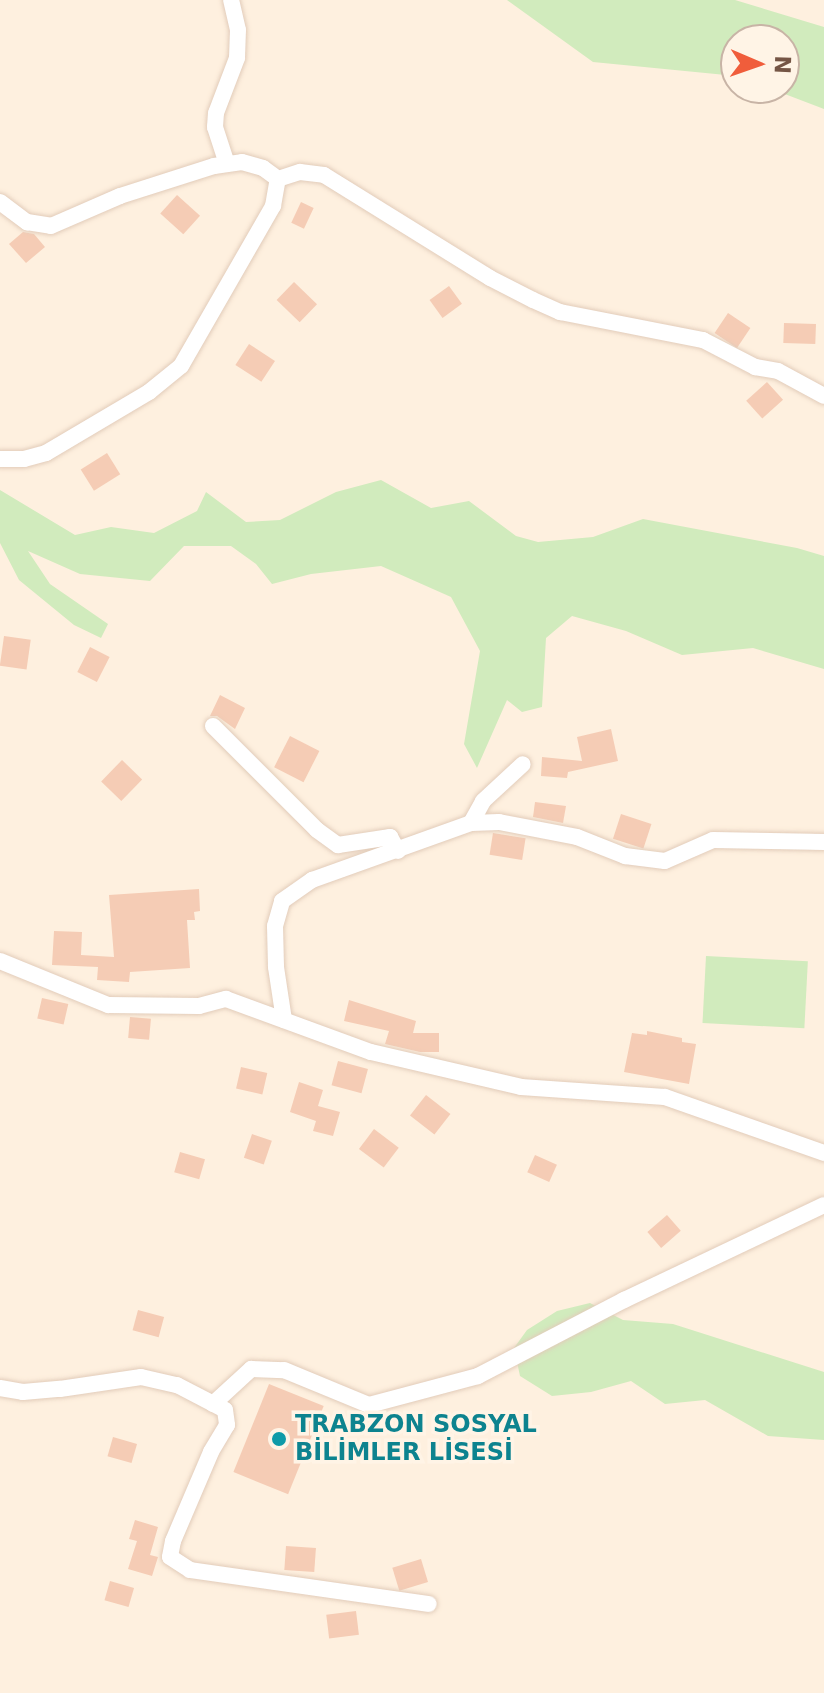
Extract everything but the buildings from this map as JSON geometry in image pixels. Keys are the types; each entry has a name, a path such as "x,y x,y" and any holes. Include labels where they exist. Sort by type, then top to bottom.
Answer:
{"street":[{"path":"227,164 215,127 216,113 237,58 238,30 231,0"},
{"path":"0,202 27,222 51,226 120,196 227,164 242,162 263,168 278,179"},
{"path":"278,179 300,172 324,175 490,278 546,306 560,312 703,340 755,367 778,371 824,396"},
{"path":"0,459 24,459 46,453 149,392 181,366 273,206 278,179"},
{"path":"213,726 317,830 338,845 390,837 398,851"},
{"path":"471,823 483,801 523,764"},
{"path":"284,1020 275,939 282,901 312,880 471,823 499,822 577,837 625,856 665,861 713,840 824,842"},
{"path":"0,961 108,1005 199,1006 226,999 371,1052 521,1087 665,1097 824,1153"},
{"path":"213,1404 251,1369 284,1370 369,1405 478,1376 624,1300 824,1205"},
{"path":"0,1388 23,1392 141,1377 177,1385 225,1410 227,1425 211,1452 173,1541 170,1557 190,1570 429,1604"}],"green space":[{"path":"507,0 735,0 824,27 824,109 800,100 800,24 720,24 720,74 593,62"},
{"path":"381,480 431,508 469,501 516,536 538,542 593,537 643,519 797,548 824,556 824,669 753,648 682,655 626,631 572,616 546,638 542,707 522,712 507,700 477,768 464,744 480,651 451,597 381,566 311,574 272,584 256,564 231,546 184,546 150,581 80,574 28,551 50,584 108,624 101,638 74,625 19,580 0,543 0,490 75,535 111,527 154,533 197,511 206,492 246,522 280,520 336,492"},
{"path":"706,956 808,961 804,1028 702,1023"},
{"path":"590,1303 623,1320 673,1324 824,1372 824,1440 768,1436 705,1400 665,1404 631,1381 591,1392 552,1396 520,1376 514,1348 527,1330 557,1311"}],"place":[{"name":"TRABZON SOSYAL BİLİMLER LİSESİ","path":"279,1439"}]}
